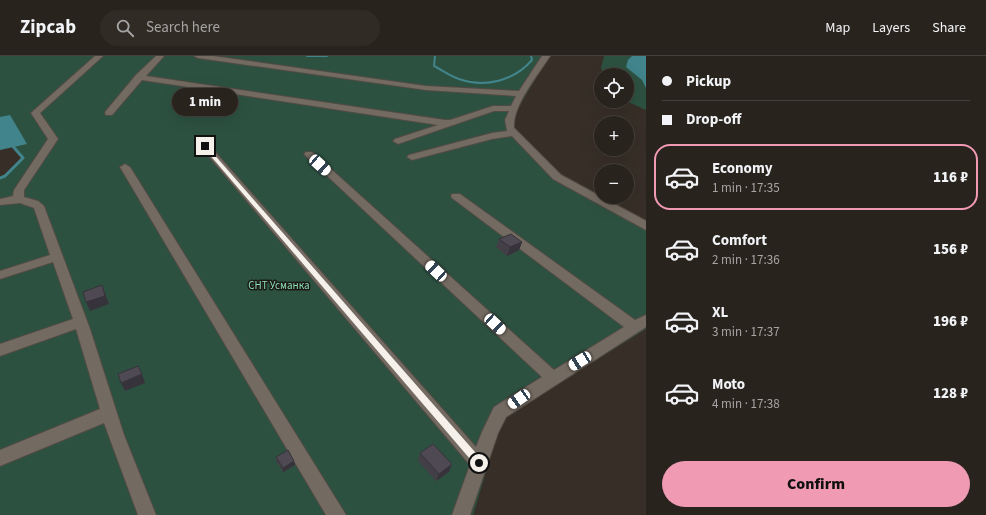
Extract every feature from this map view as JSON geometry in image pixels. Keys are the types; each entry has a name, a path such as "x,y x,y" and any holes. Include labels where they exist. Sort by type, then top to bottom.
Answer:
{"street":[{"path":"18,199 19,190 53,139 35,113 99,56"},
{"path":"109,113 160,56"},
{"path":"198,56 426,88 521,94"},
{"path":"546,56 521,94 509,120 510,129 557,177 646,226"},
{"path":"140,78 206,86 451,123"},
{"path":"398,141 493,109 515,108"},
{"path":"412,157 492,136 514,133"},
{"path":"205,146 479,463"},
{"path":"308,154 553,378"},
{"path":"125,167 337,515"},
{"path":"456,196 640,323 500,412 490,432 461,515"},
{"path":"0,202 10,199 28,200 39,206 80,322 109,414 147,515"},
{"path":"0,275 56,257"},
{"path":"0,350 80,322"},
{"path":"0,458 109,414"}],"green space":[{"name":"СНТ Усманка","path":"0,56 549,56 511,120 512,129 559,176 594,195 594,204 610,204 646,224 646,329 502,419 473,515 0,515 0,178 5,176 23,158 7,139 0,126"},
{"path":"604,56 646,56 646,110 634,105 634,68 601,68"}],"water":[{"path":"632,56 646,56 646,88 642,80 634,74 634,68 626,67 628,60"},
{"path":"10,115 27,144 0,150 0,117"}],"building":[{"path":"511,234 522,242 510,247 499,239"},
{"path":"102,285 105,296 86,302 83,292"},
{"path":"138,366 142,374 121,383 118,374"},
{"path":"433,444 452,464 439,474 420,453"},
{"path":"288,450 294,461 283,468 276,457"}],"waterway":[{"path":"307,56 327,56"},
{"path":"435,56 434,66 459,79 479,83 498,81 508,78 525,67 532,60 531,56"},
{"path":"0,178 5,176 23,158 11,144"}],"route":[{"path":"205,146 479,463"}]}
